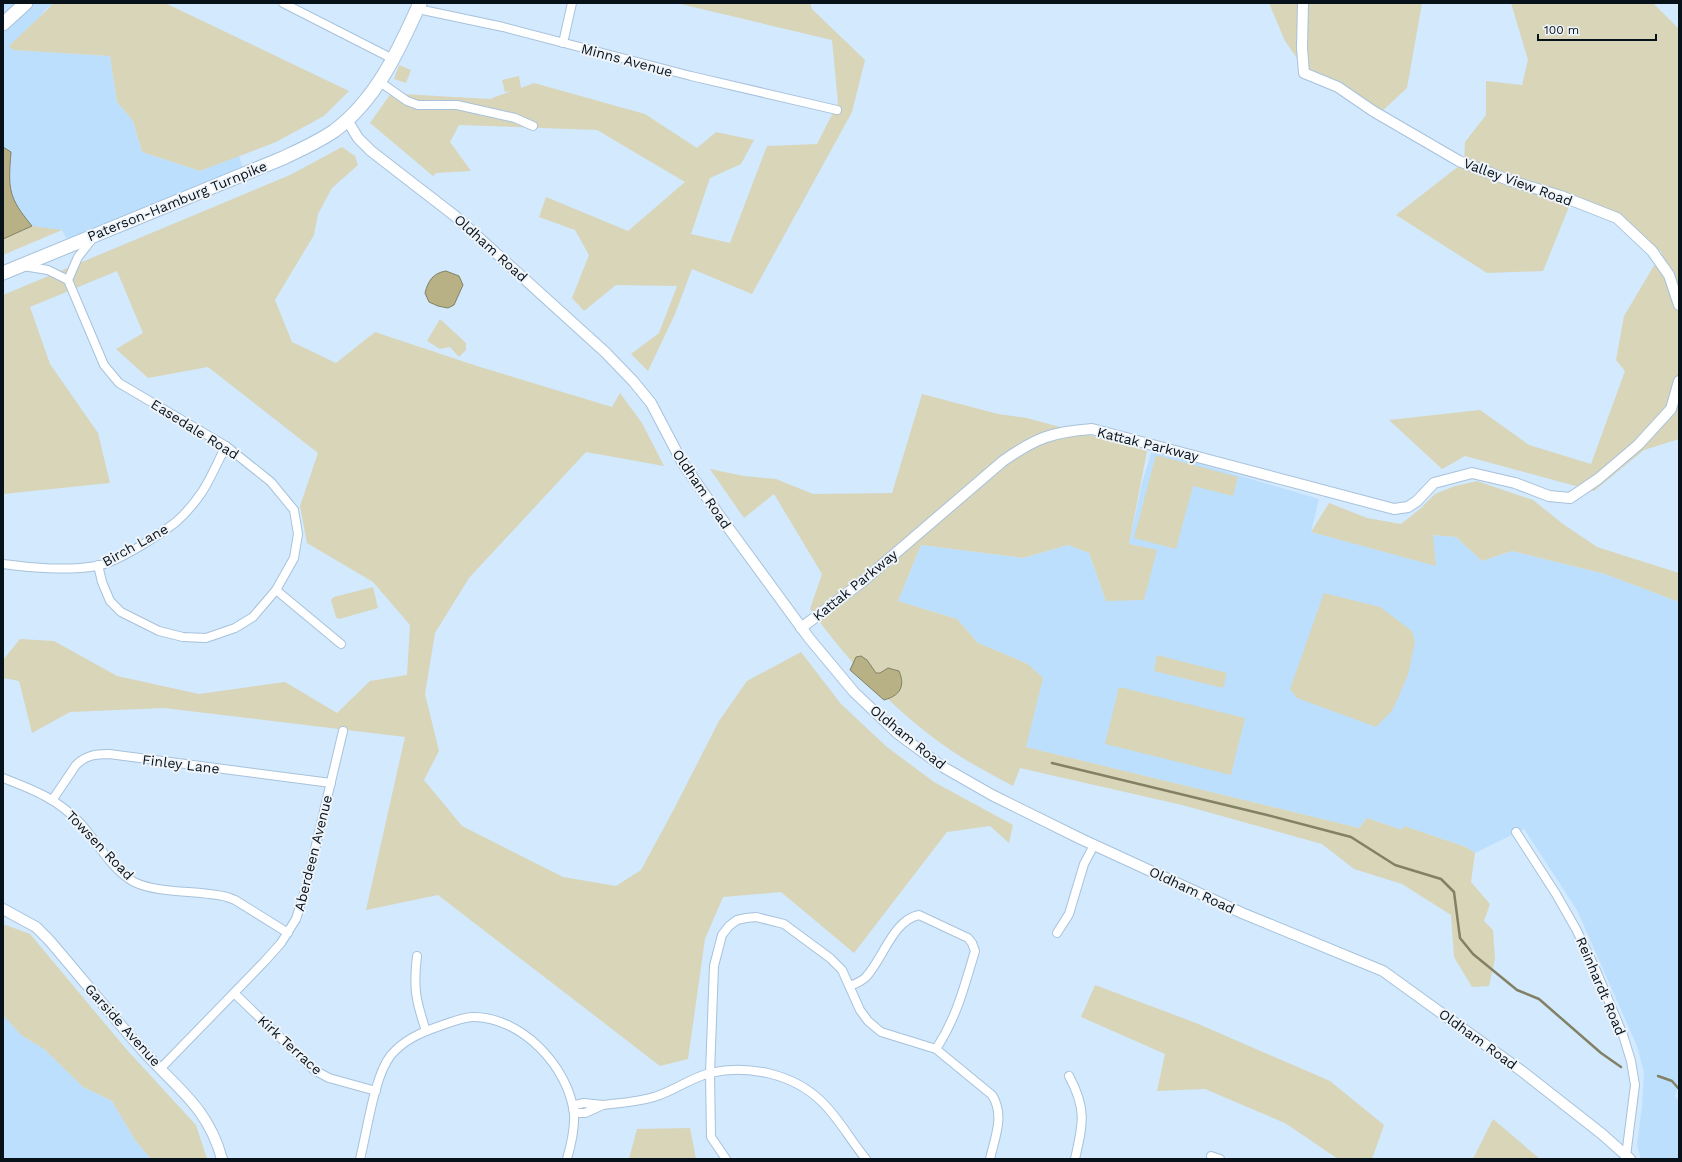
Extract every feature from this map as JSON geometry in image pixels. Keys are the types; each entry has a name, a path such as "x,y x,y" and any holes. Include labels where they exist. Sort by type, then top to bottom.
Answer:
{"main road":[{"path":"3,24 26,3"},
{"name":"Paterson-Hamburg Turnpike","path":"3,272 296,152 321,140 347,120 370,96 393,59 419,6"}],"street":[{"path":"283,3 393,59"},
{"path":"563,43 572,3"},
{"name":"Valley View Road","path":"1303,3 1302,48 1304,73 1338,87 1373,111 1459,161 1511,181 1561,196 1617,218 1652,251 1669,275 1679,306"},
{"name":"Minns Avenue","path":"419,6 691,76 837,110"},
{"path":"380,82 407,101 418,104 457,105 508,117 533,126"},
{"name":"Oldham Road","path":"347,120 358,138 371,151 439,203 489,245 605,352 641,389 658,415 682,462 801,628 835,671 854,692 897,733 943,767 992,795 1094,845 1242,913 1383,971 1523,1072 1602,1134 1628,1157"},
{"path":"21,265 48,270 68,280 78,257 96,234"},
{"name":"Easedale Road","path":"68,280 104,365 119,383 226,446 271,482 294,510 298,534 294,558 276,590 253,617 235,628 206,638 183,637 160,630 121,612 110,601 102,582 98,565"},
{"name":"Kattak Parkway","path":"801,628 862,582 1003,461 1028,444 1050,434 1092,429 1394,509 1408,507 1417,501 1427,488 1434,483 1459,475 1478,473 1515,483 1549,496 1570,498 1598,479 1638,445 1671,409 1679,381"},
{"name":"Birch Lane","path":"3,564 40,568 98,565 116,559 178,521 202,492 226,446"},
{"path":"276,590 341,644"},
{"name":"Aberdeen Avenue","path":"161,1068 268,958 288,933 301,908 343,731"},
{"name":"Finley Lane","path":"53,799 76,765 95,754 109,754 331,783"},
{"name":"Towsen Road","path":"3,778 53,799 81,824 117,868 133,881 149,887 227,897 236,900 288,933"},
{"name":"Reinhardt Road","path":"1516,832 1556,894 1577,931 1623,1035 1632,1061 1635,1085 1628,1157"},
{"path":"1057,933 1069,914 1084,864 1094,845"},
{"name":"Garside Avenue","path":"3,909 36,927 49,940 138,1046 185,1092 204,1117 222,1159"},
{"path":"850,986 865,978 902,924 910,917 919,916 968,938 975,950 957,1012 950,1028 936,1049"},
{"path":"726,1159 711,1137 710,1073 714,966 722,935 729,926 737,920 756,917 784,924 838,966 842,970 850,986 860,1010 868,1021 881,1032 936,1049 992,1095 998,1104 1000,1117 990,1159"},
{"path":"417,956 415,994 426,1031"},
{"name":"Kirk Terrace","path":"234,993 314,1070 330,1078 376,1090"},
{"path":"360,1159 376,1090 383,1069 391,1055 406,1041 426,1031 455,1021 473,1017 500,1022 509,1027 550,1058 566,1086 573,1109 574,1123 567,1159"},
{"path":"573,1109 576,1113 585,1113 603,1105 652,1097 710,1073 736,1070 760,1072 781,1077 805,1088 828,1108 866,1159"},
{"path":"1069,1076 1079,1094 1082,1115 1082,1129 1075,1159"},
{"path":"1211,1156 1220,1159"}],"shaded area":[{"path":"3,3 54,3 45,10 13,50 110,56 117,102 133,121 142,152 200,171 239,156 243,168 67,239 62,230 3,239"},
{"path":"54,3 165,3 349,91 324,116 276,142 200,171 142,152 133,121 117,102 110,56 13,50 9,46"},
{"path":"676,3 810,3 812,9 865,60 852,112 752,294 692,269 675,314 648,371 631,354 659,333 677,286 616,285 584,311 572,298 589,255 575,230 539,217 546,197 628,231 685,182 597,130 459,125 450,142 471,171 436,173 433,176 370,123 394,89 402,94 490,99 511,91 505,92 502,80 519,76 521,88 534,83 645,114 697,148 716,132 754,140 741,164 710,178 691,234 730,243 767,146 817,144 838,103 832,40"},
{"path":"1269,3 1422,3 1407,88 1379,114 1301,64 1285,41"},
{"path":"1511,3 1653,3 1679,29 1679,439 1644,450 1594,491 1465,456 1442,469 1389,420 1480,410 1529,445 1591,464 1625,371 1616,360 1624,316 1662,252 1573,197 1543,271 1487,273 1396,215 1464,162 1465,142 1486,115 1486,81 1522,85 1528,60"},
{"path":"399,65 411,70 406,83 394,79"},
{"path":"3,147 11,152 11,192 18,207 32,226 3,239"},
{"path":"342,147 355,156 358,165 332,188 318,214 314,235 275,300 292,342 336,363 375,332 480,367 612,407 620,393 642,423 664,466 586,452 469,578 435,633 425,694 439,751 424,780 462,826 563,877 616,886 641,870 719,721 747,681 801,652 841,704 887,747 934,782 1013,825 1009,843 990,826 947,832 854,953 781,892 723,897 705,939 688,1059 660,1066 438,895 366,910 405,737 164,708 70,712 32,733 19,681 3,678 3,660 20,639 54,641 117,676 199,694 285,682 337,713 370,681 407,675 410,625 373,582 307,543 300,506 318,453 208,367 148,378 116,349 143,333 117,271 30,307 50,364 98,433 110,483 3,494 3,295 290,175"},
{"path":"32,226 62,230 3,255 3,239"},
{"path":"446,271 459,276 463,285 454,305 448,308 429,302 425,293 432,278 441,272"},
{"path":"440,319 466,343 466,350 459,357 450,347 440,349 427,341"},
{"path":"922,394 998,414 1027,418 1147,451 1129,544 1157,550 1144,600 1106,601 1089,553 1068,545 1023,558 921,545 898,601 957,619 978,643 1028,664 1043,678 1026,747 1359,828 1367,818 1402,830 1404,826 1466,847 1475,853 1471,882 1490,904 1484,921 1493,930 1495,959 1489,986 1472,987 1454,957 1451,915 1402,884 1354,869 1322,844 1182,805 1020,768 1013,786 952,751 931,736 912,721 875,686 841,649 810,609 822,574 774,494 744,518 710,469 744,476 776,479 813,494 892,493"},
{"path":"1152,450 1319,499 1311,532 1435,565 1432,535 1456,537 1482,561 1512,551 1605,574 1679,602 1679,1084 1675,1096 1679,1102 1679,1159 1641,1159 1637,1145 1642,1106 1644,1073 1637,1046 1577,910 1524,829 1475,853 1466,847 1404,826 1402,830 1367,818 1359,828 1026,747 1028,664 978,643 957,619 898,601 921,545 1023,558 1068,545 1089,553 1106,601 1129,544 1142,483"},
{"path":"1156,455 1238,477 1233,496 1193,486 1176,549 1134,538"},
{"path":"1477,481 1533,500 1563,524 1597,547 1679,573 1679,602 1605,574 1512,551 1482,561 1456,537 1433,535 1436,566 1311,532 1329,503 1367,518 1401,524 1420,509 1435,494 1455,486"},
{"path":"373,587 378,608 339,619 336,617 331,600 334,597"},
{"path":"1324,593 1380,607 1412,631 1415,642 1408,675 1392,711 1376,727 1297,698 1290,689"},
{"path":"1157,655 1227,673 1223,688 1154,671"},
{"path":"861,656 867,660 876,673 880,673 888,668 899,671 902,682 900,690 894,696 884,700 850,670 856,657"},
{"path":"1119,687 1245,718 1231,775 1105,744"},
{"path":"3,924 30,934 127,1050 196,1125 207,1159 151,1159 135,1140 112,1101 83,1087 44,1049 21,1035 3,1015"},
{"path":"1095,985 1196,1023 1330,1081 1384,1125 1372,1159 1338,1159 1285,1123 1205,1089 1157,1091 1165,1054 1081,1017"},
{"path":"3,1015 21,1035 44,1049 83,1087 112,1101 135,1140 151,1159 3,1159"},
{"path":"1493,1119 1540,1159 1473,1159"},
{"path":"690,1128 696,1159 629,1159 637,1129"}],"waterway":[{"path":"1052,763 1351,837 1395,865 1441,879 1454,892 1460,938 1473,954 1517,990 1539,999 1601,1053 1621,1067"},
{"path":"1658,1076 1672,1081 1679,1089"}]}
